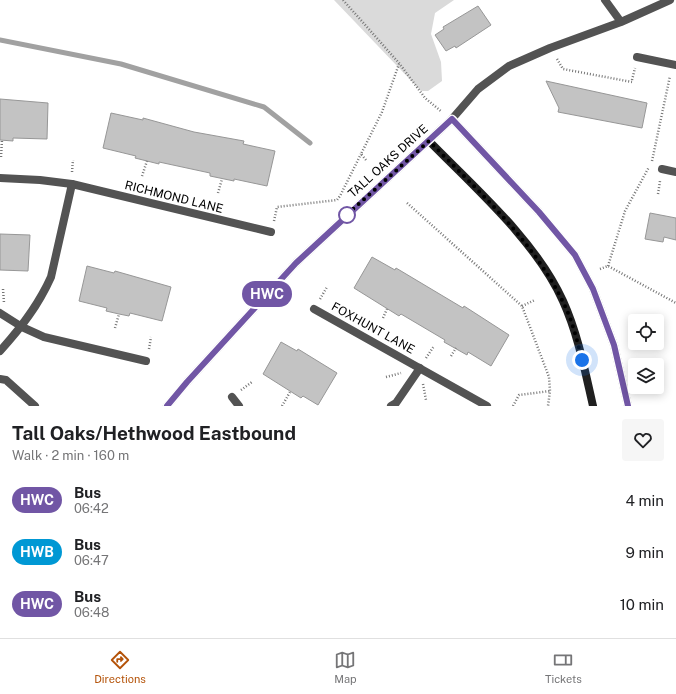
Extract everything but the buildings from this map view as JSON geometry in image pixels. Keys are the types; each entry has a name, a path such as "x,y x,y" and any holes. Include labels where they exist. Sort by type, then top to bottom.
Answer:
{"street":[{"path":"605,0 621,22"},
{"name":"TALL OAKS DRIVE","path":"167,406 192,376 296,263 429,141 452,119 478,89 509,66 550,48 621,22 670,0"},
{"path":"637,58 676,64"},
{"path":"452,119 539,212 575,255 593,289 614,345 628,406"},
{"path":"429,141 500,213 539,260 563,300 575,332 593,406"},
{"path":"662,169 676,172"},
{"name":"RICHMOND LANE","path":"0,178 72,180 271,232"},
{"path":"0,352 33,312 51,276 72,180"},
{"name":"FOXHUNT LANE","path":"314,309 487,406"},
{"path":"0,313 22,327 44,337 146,361"},
{"name":"FOXHUNT LANE","path":"391,406 396,403 420,368"},
{"path":"0,379 6,380 35,406"},
{"path":"232,397 239,406"}],"path":[{"path":"343,0 399,63 425,98 452,119"},
{"path":"277,207 337,200 382,112 399,63"},
{"path":"563,69 632,82"},
{"path":"608,266 625,211 650,167 667,87"},
{"path":"1,157 2,140"},
{"path":"361,154 366,160"},
{"path":"72,180 73,160"},
{"path":"142,176 147,161"},
{"path":"218,193 222,178"},
{"path":"340,196 343,199"},
{"path":"407,204 522,306 549,377 550,391 548,406"},
{"path":"600,269 608,266 676,303"},
{"path":"0,307 4,302 3,289"},
{"path":"522,306 535,300"},
{"path":"383,318 387,309"},
{"path":"115,328 119,314"},
{"path":"425,361 434,346"},
{"path":"451,356 456,348"},
{"path":"513,406 519,395 550,391"},
{"path":"282,406 290,392"}],"shaded area":[{"path":"334,0 454,0 435,13 431,34 441,62 442,81 428,91 421,91"}],"waterway":[{"path":"0,40 121,64 264,107 310,143"}],"bus line":[{"name":"HWC","path":"167,406 187,382 296,263 452,119 539,212 575,255 593,289 614,345 628,406"}],"route":[{"path":"347,215 342,219 429,141 500,213 539,260 563,300 575,332 582,360"}]}
